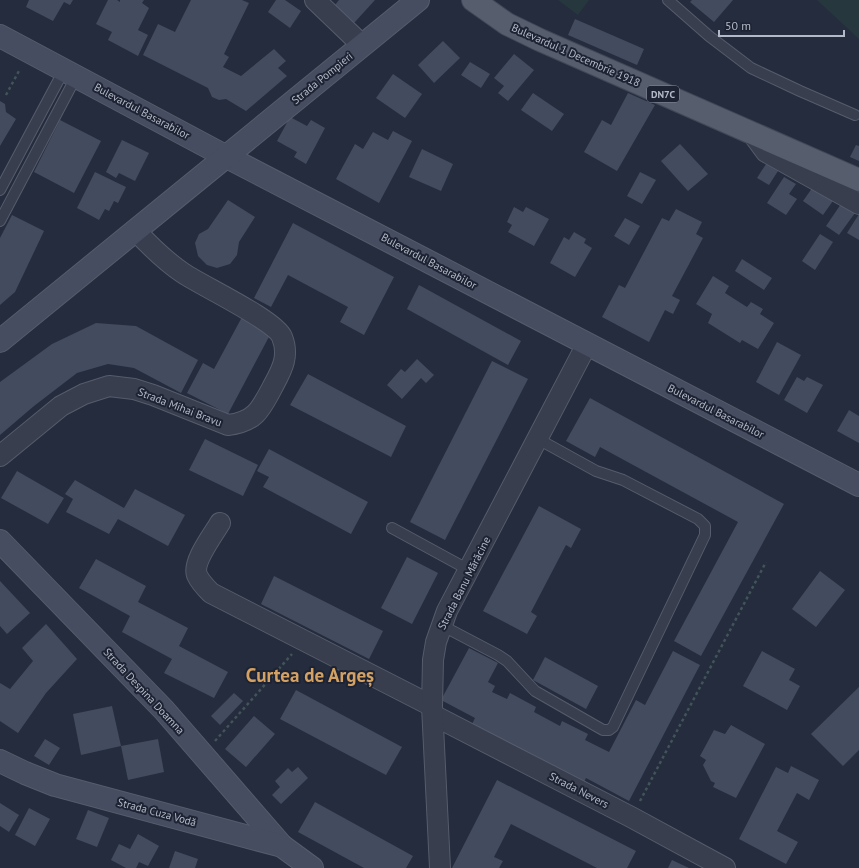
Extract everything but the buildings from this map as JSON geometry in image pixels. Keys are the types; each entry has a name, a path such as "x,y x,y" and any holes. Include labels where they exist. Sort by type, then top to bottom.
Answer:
{"main road":[{"name":"Bulevardul 1 Decembrie 1918","path":"472,0 507,24 540,40 859,180"}],"street":[{"path":"315,0 362,45"},
{"name":"Strada Pompieri","path":"225,156 418,0"},
{"name":"Bulevardul Basarabilor","path":"0,36 225,156 859,485"},
{"path":"752,133 766,152 859,204"},
{"path":"0,341 225,156"},
{"name":"Strada Mihai Bravu","path":"0,456 61,406 84,394 109,386 134,389 153,395 228,425 239,424 249,420 262,407 282,369 286,352 282,336 268,322 184,274 164,259 135,230"},
{"name":"Strada Banu Mărăcine","path":"440,868 432,710 432,660 436,642 441,625 469,570 588,344"},
{"name":"Strada Nevers","path":"220,523 199,559 196,574 202,584 211,593 725,868"},
{"name":"Strada Despina Doamna","path":"0,541 164,710 282,846"},
{"name":"Strada Cuza Vodă","path":"0,761 55,785 282,846 312,868"}],"lane":[{"path":"668,0 709,36 751,68 800,91 855,114"},
{"path":"0,190 70,73"},
{"path":"0,221 70,73"},
{"path":"441,625 507,661 535,691 603,730 609,730 613,727 705,535 705,526 691,515 623,480 596,471 538,439"},
{"path":"392,528 469,570"}],"path":[{"path":"6,95 22,65"},
{"path":"631,818 766,562"},
{"path":"203,755 304,642"}],"shaded area":[{"path":"558,0 589,0 578,15"},
{"path":"817,0 859,0 859,39"}],"district":[{"name":"Curtea de Argeș","path":"310,675"}]}
